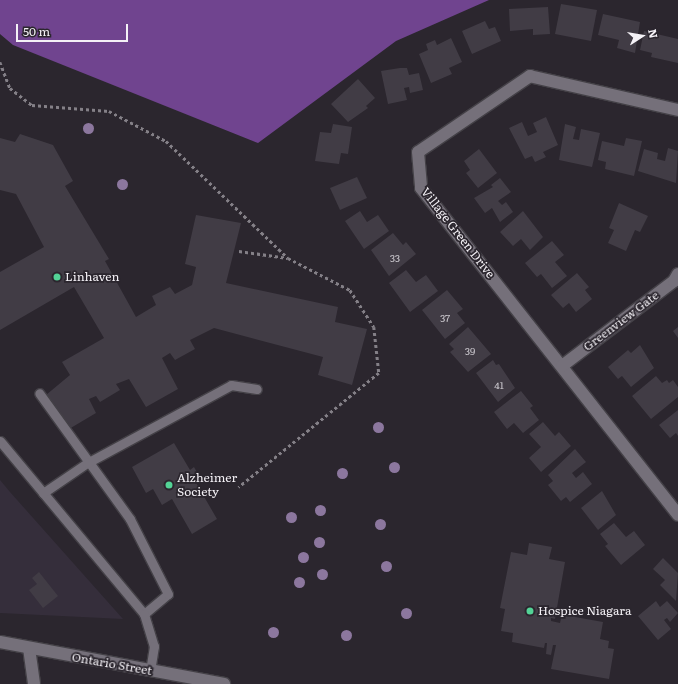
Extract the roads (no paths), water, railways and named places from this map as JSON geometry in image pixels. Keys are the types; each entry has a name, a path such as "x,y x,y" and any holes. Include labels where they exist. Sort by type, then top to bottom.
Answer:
{"street":[{"name":"Village Green Drive","path":"678,110 530,76 418,152 421,188 678,515"},
{"name":"Greenview Gate","path":"562,366 674,281 678,274"},
{"name":"Ontario Street","path":"0,642 224,684"},
{"path":"29,648 34,684"}],"lane":[{"path":"43,493 87,463 232,385 258,389"},
{"path":"39,393 87,463 130,519 168,594 144,614"},
{"path":"0,441 144,614 154,646 150,670"}],"place":[{"name":"Linhaven","path":"57,277"},
{"name":"Alzheimer Society","path":"169,485"},
{"name":"Hospice Niagara","path":"530,611"}]}
